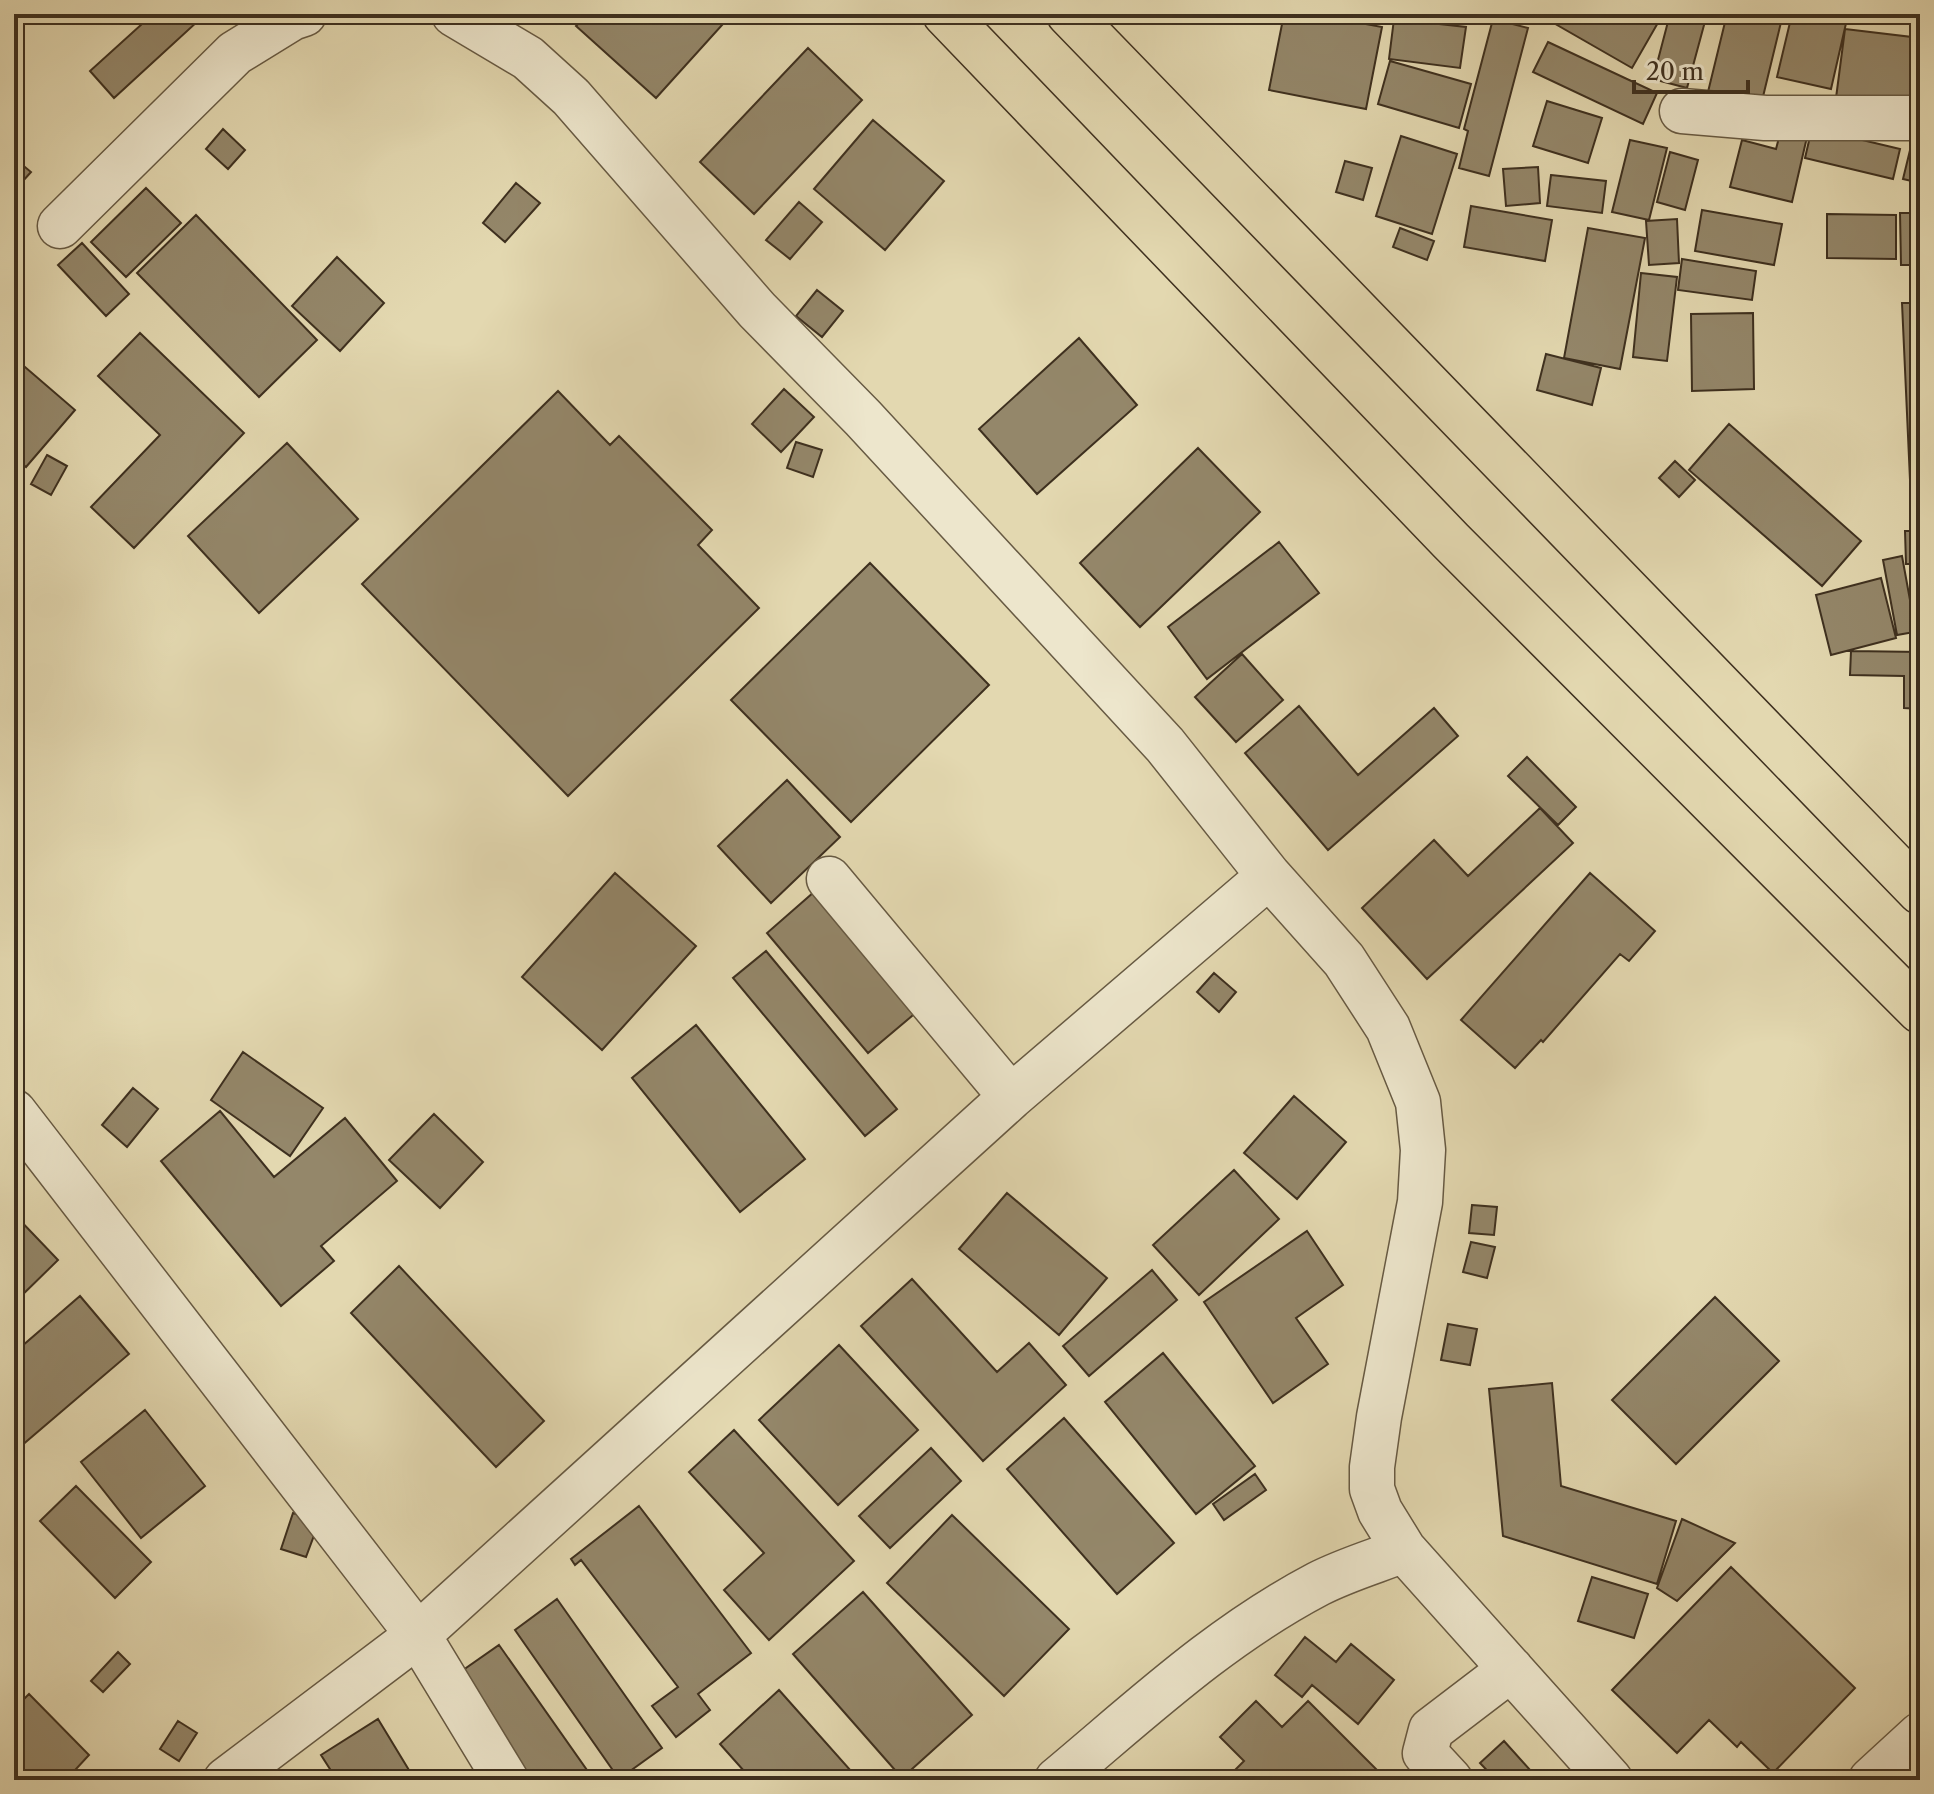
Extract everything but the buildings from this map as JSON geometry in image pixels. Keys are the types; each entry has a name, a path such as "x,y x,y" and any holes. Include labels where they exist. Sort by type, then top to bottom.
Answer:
{"main road":[{"path":"945,14 1440,530 1920,1011"},
{"path":"1071,15 1920,892"}],"street":[{"path":"60,226 235,53 292,18 304,14"},
{"path":"454,14 528,58 571,97 757,310 863,418 1165,745 1269,876 1344,960 1388,1028 1418,1102 1423,1150 1420,1202 1379,1417 1372,1489 1380,1511 1404,1550 1610,1780"},
{"path":"1682,111 1765,118 1920,118"},
{"path":"226,1780 418,1635 1011,1097 1269,876"},
{"path":"829,879 1011,1097"},
{"path":"19,1130 418,1635 506,1780"},
{"path":"1057,1780 1216,1646 1321,1582 1404,1550"},
{"path":"1450,1780 1425,1753 1431,1730 1511,1669"},
{"path":"1871,1780 1920,1735"}]}
